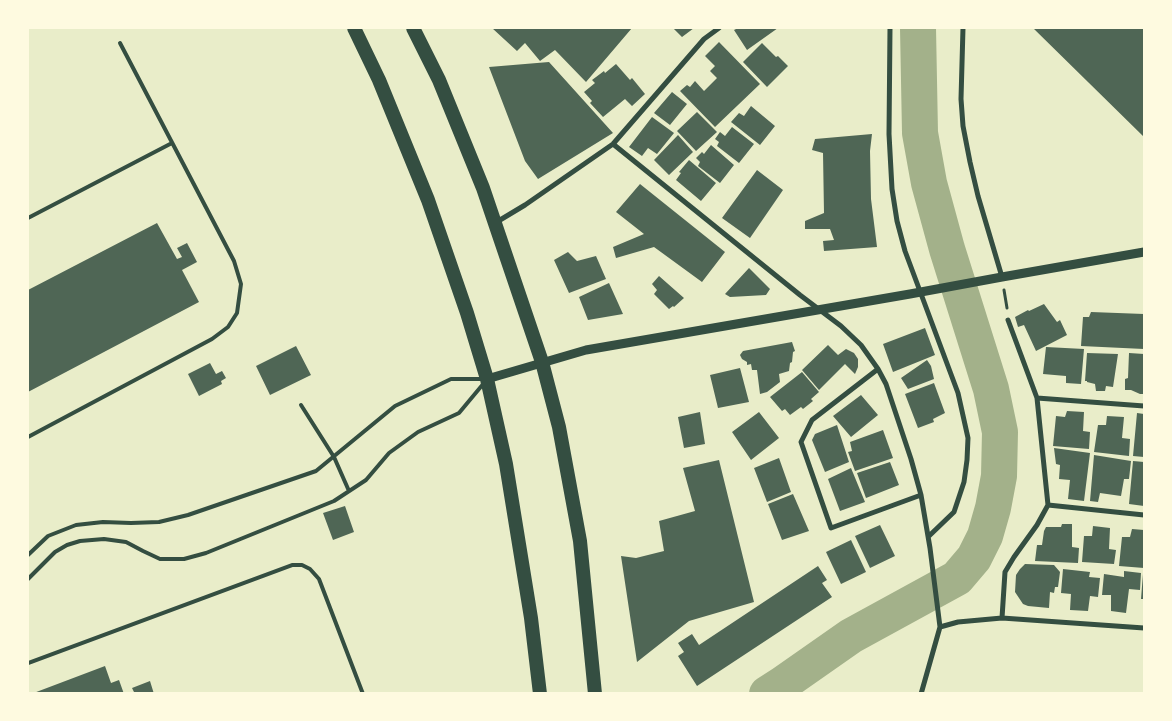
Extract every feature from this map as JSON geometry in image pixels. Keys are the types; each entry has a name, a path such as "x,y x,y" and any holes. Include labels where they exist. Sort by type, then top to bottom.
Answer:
{"highway":[{"path":"354,28 379,80 428,200 467,313 487,379 506,464 531,618 540,694"},
{"path":"413,28 439,80 483,188 542,362 559,427 580,541 595,694"}],"street":[{"path":"494,223 525,205 613,144 704,39 719,28"},
{"path":"890,28 889,134 892,189 897,221 905,251 958,393 968,438 968,460 964,482 954,512 928,536"},
{"path":"963,28 961,99 963,126 978,196 1002,276"},
{"path":"613,144 841,326 861,345 878,369 886,384 897,414 922,495 930,548 940,627 921,694"},
{"path":"487,379 542,362 601,347 1144,252"},
{"path":"1002,618 1005,572 1037,525 1048,505 1037,398 1008,320"},
{"path":"878,369 812,420 801,442 831,528 922,495"},
{"path":"1037,398 1144,406"},
{"path":"1048,505 1144,515"},
{"path":"940,627 958,622 1002,618 1144,628"}],"lane":[{"path":"28,437 212,339 228,327 237,313 241,284 234,261 120,43"},
{"path":"28,218 172,143"},
{"path":"28,555 48,536 76,525 103,522 159,522 188,515 316,471 395,406 451,379 487,379"},
{"path":"28,579 55,552 67,544 104,539 126,542 160,558 184,559 334,501 366,480 389,452 418,432 459,413 487,379"},
{"path":"302,405 334,457 349,491"},
{"path":"28,663 292,565 302,565 310,569 319,579 363,694"}],"path":[{"path":"1002,276 1008,320"}],"building":[{"path":"492,28 632,28 586,82 555,50 540,61 525,43 517,51"},
{"path":"673,28 694,28 682,37"},
{"path":"738,28 778,28 747,50 734,30"},
{"path":"1033,28 1144,28 1144,137"},
{"path":"719,42 760,84 715,127 680,91 687,85 690,87 695,81 704,91 717,78 710,71 715,66 705,56"},
{"path":"762,43 788,66 767,87 743,62"},
{"path":"549,62 613,133 538,179 525,161 489,67"},
{"path":"616,64 630,80 632,78 645,94 632,106 625,99 603,117 590,103 592,101 584,92 595,83 592,80"},
{"path":"672,92 687,104 670,125 654,113"},
{"path":"751,106 775,126 760,145 731,122 739,113 744,116"},
{"path":"697,112 717,132 696,151 677,131"},
{"path":"652,117 674,133 657,154 648,148 642,156 629,147"},
{"path":"732,127 754,144 739,163 717,146 719,142 715,139 720,132 725,136"},
{"path":"872,134 870,151 871,199 877,247 824,251 823,241 834,240 830,229 805,229 805,221 824,213 823,153 812,150 815,139"},
{"path":"678,135 693,152 669,175 654,160"},
{"path":"711,145 734,165 720,183 698,166 700,162 696,158 702,152 704,154"},
{"path":"689,160 716,183 701,201 676,180 681,173 679,172"},
{"path":"757,170 783,190 750,238 722,218"},
{"path":"640,184 725,252 702,282 654,247 616,258 613,247 644,234 616,212"},
{"path":"157,223 177,259 182,257 177,248 187,243 197,262 182,270 199,302 28,392 28,290"},
{"path":"568,252 577,261 596,256 606,279 569,293 554,260"},
{"path":"749,268 770,289 766,295 730,297 725,294"},
{"path":"659,276 684,298 669,309 654,294 657,290 652,284"},
{"path":"609,283 623,314 588,320 579,297"},
{"path":"1044,304 1057,322 1060,320 1067,335 1036,351 1024,325 1018,327 1015,317"},
{"path":"1091,312 1144,314 1144,349 1081,346 1083,317 1089,317"},
{"path":"925,328 935,355 893,372 883,344"},
{"path":"792,342 795,351 793,352 789,371 779,374 780,382 767,392 760,394 757,370 752,370 751,364 747,365 747,362 740,355 743,351"},
{"path":"828,345 838,355 846,349 854,353 858,359 858,367 855,374 845,364 819,390 802,370"},
{"path":"296,346 311,375 270,395 256,366"},
{"path":"1046,347 1084,349 1081,384 1066,383 1066,376 1043,374"},
{"path":"1087,353 1118,354 1113,387 1106,386 1105,391 1096,391 1095,384 1085,381"},
{"path":"1129,353 1144,354 1144,394 1125,390 1125,379 1128,378"},
{"path":"927,360 931,366 934,379 908,389 901,378"},
{"path":"210,363 216,374 222,371 226,378 221,381 222,384 199,396 188,374"},
{"path":"740,368 749,402 718,408 710,375"},
{"path":"802,372 819,392 811,399 813,401 803,409 801,407 790,415 785,409 782,411 770,397"},
{"path":"934,383 945,413 933,419 934,422 918,428 905,394"},
{"path":"861,395 878,415 851,437 833,416"},
{"path":"1067,411 1084,412 1083,431 1090,432 1089,449 1053,446 1056,416 1065,417"},
{"path":"700,412 705,444 684,448 678,417"},
{"path":"759,412 779,438 751,460 732,432"},
{"path":"1137,413 1144,414 1144,457 1133,456"},
{"path":"1107,416 1124,417 1122,438 1130,439 1129,456 1094,452 1098,425 1106,425"},
{"path":"837,425 849,462 825,472 812,440 815,434"},
{"path":"883,430 893,458 855,471 848,452 852,451 850,442"},
{"path":"1054,448 1090,453 1084,501 1068,499 1070,480 1059,479 1060,465 1056,464"},
{"path":"1094,455 1131,461 1129,479 1124,479 1121,496 1100,493 1098,502 1090,501"},
{"path":"779,458 791,492 767,502 754,468"},
{"path":"719,460 754,602 689,621 637,662 621,556 636,558 664,551 659,521 695,511 683,468"},
{"path":"1133,461 1144,462 1144,506 1129,504"},
{"path":"890,462 899,485 866,498 857,473"},
{"path":"851,468 865,502 840,511 828,479"},
{"path":"793,494 809,531 782,540 768,504"},
{"path":"345,506 354,532 333,540 323,513"},
{"path":"1062,524 1072,524 1072,547 1079,548 1078,563 1035,561 1037,545 1042,545 1046,527 1061,527"},
{"path":"880,525 895,556 870,568 855,536"},
{"path":"1093,526 1110,528 1109,549 1116,550 1114,564 1082,562 1084,536 1092,536"},
{"path":"1132,529 1144,530 1144,568 1119,566 1122,537 1130,537"},
{"path":"851,540 866,572 841,584 826,552"},
{"path":"1025,564 1054,565 1060,572 1058,587 1055,587 1054,593 1050,592 1049,608 1023,604 1015,592 1016,575"},
{"path":"818,566 827,580 822,583 832,597 697,686 678,656 684,652 678,643 692,634 699,645"},
{"path":"1063,569 1090,572 1089,577 1100,578 1098,597 1090,596 1088,611 1070,610 1071,594 1061,593"},
{"path":"1124,571 1141,573 1140,590 1129,589 1126,613 1111,611 1111,595 1102,595 1104,574 1124,577"},
{"path":"1143,574 1144,599 1141,599"},
{"path":"105,666 111,683 119,680 124,694 31,694"},
{"path":"150,681 154,694 135,694 132,688"}],"waterway":[{"path":"767,694 851,636 957,578 974,558 985,536 993,508 999,476 1000,432 991,389 947,249 929,183 920,133 918,28"}]}
